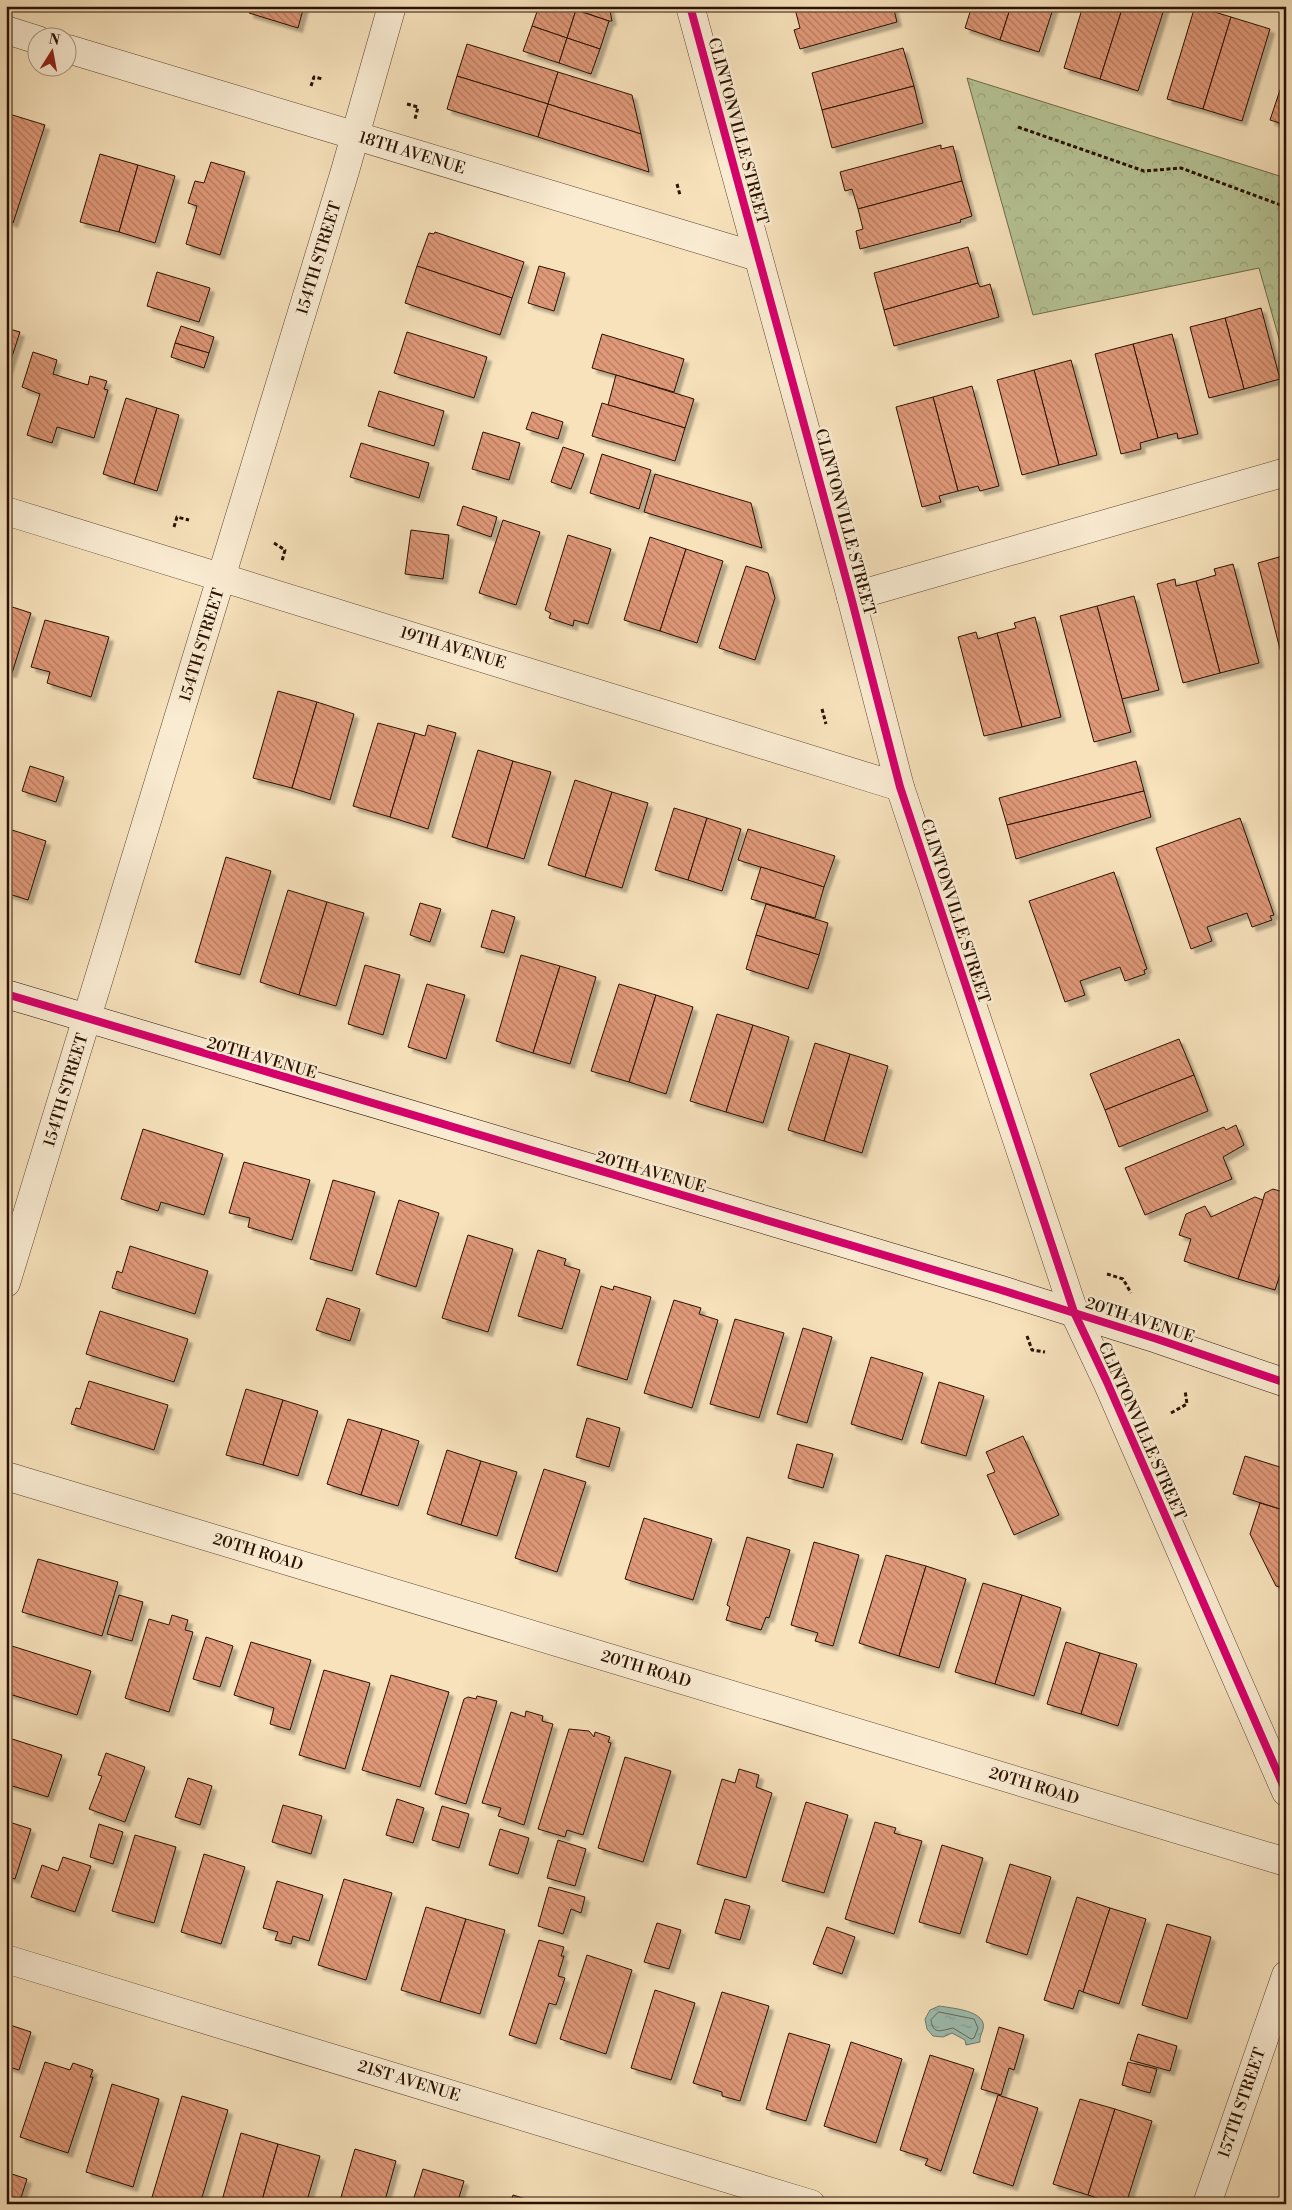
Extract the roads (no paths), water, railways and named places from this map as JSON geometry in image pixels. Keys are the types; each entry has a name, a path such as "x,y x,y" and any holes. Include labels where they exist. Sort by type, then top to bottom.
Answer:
{"street":[{"name":"154TH STREET","path":"6,1283 356,136 392,6"},
{"name":"CLINTONVILLE STREET","path":"690,6 851,597 900,787 1074,1312 1107,1382 1286,1792"},
{"path":"6,30 28,37"},
{"name":"18TH AVENUE","path":"78,52 758,257"},
{"path":"851,597 1286,472"},
{"name":"19TH AVENUE","path":"6,511 900,787"},
{"name":"20TH AVENUE","path":"6,994 1074,1312 1286,1383"},
{"name":"20TH ROAD","path":"6,1476 1286,1862"},
{"name":"21ST AVENUE","path":"6,1959 811,2204"},
{"name":"157TH STREET","path":"1207,2204 1286,1975"}],"water":[{"path":"939,2006 964,2010 976,2015 983,2023 980,2042 966,2045 965,2040 952,2033 943,2037 933,2036 927,2029 925,2019 930,2010"}]}
